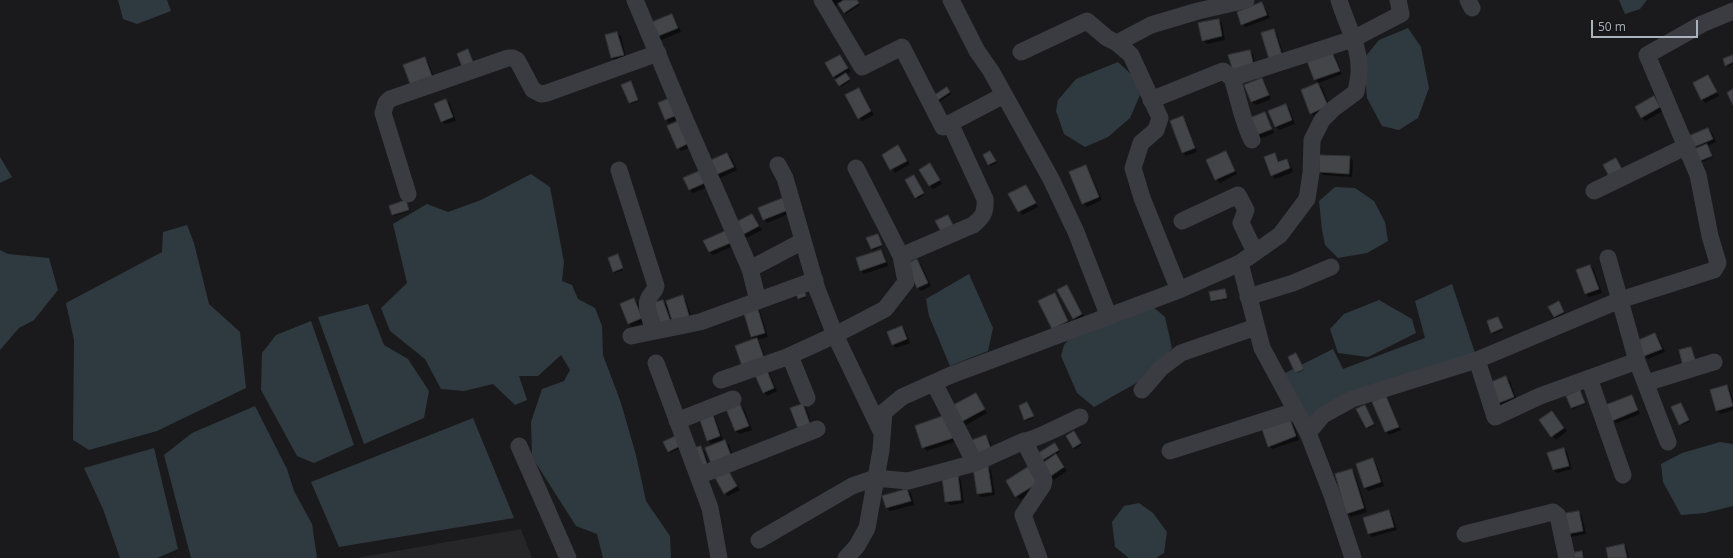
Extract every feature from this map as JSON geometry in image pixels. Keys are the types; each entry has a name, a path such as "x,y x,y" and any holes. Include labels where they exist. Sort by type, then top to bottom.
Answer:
{"street":[{"path":"635,0 750,269 758,301"},
{"path":"822,0 862,67 902,47 943,127 1004,95"},
{"path":"951,0 977,52 991,70 1051,179 1076,232 1109,317"},
{"path":"1118,43 1151,26 1198,11 1246,0"},
{"path":"846,558 857,546 867,528 881,450 884,412 902,397 934,383 1179,290 1240,263 1280,235 1307,199 1311,173 1312,140 1322,120 1333,109 1356,92 1359,66 1353,39 1344,20 1339,0"},
{"path":"1232,78 1353,39 1401,14 1398,0"},
{"path":"1308,433 1323,415 1352,398 1477,360 1620,300 1714,270 1718,263 1710,236 1698,175 1687,146 1646,55 1702,24 1733,11"},
{"path":"1021,52 1087,21 1107,38 1118,43 1131,55 1160,118 1156,130 1141,143 1133,168 1142,198 1179,290"},
{"path":"408,194 383,113 386,103 390,99 508,58 517,60 533,90 541,94 547,93 658,53"},
{"path":"1151,100 1223,71 1232,78 1246,128 1252,140"},
{"path":"901,256 973,225 982,218 986,208 985,198 950,123"},
{"path":"1594,191 1687,146"},
{"path":"778,165 784,178 815,280 835,335 882,433"},
{"path":"720,380 790,356 885,309 906,282 901,256 856,168"},
{"path":"619,170 656,286 656,290 648,300 654,331"},
{"path":"1182,221 1238,195 1246,210 1241,223 1256,252"},
{"path":"750,269 803,240"},
{"path":"1608,258 1637,362 1668,442"},
{"path":"1240,263 1262,348 1308,433 1332,496 1353,558"},
{"path":"1248,297 1332,268"},
{"path":"631,336 700,322 815,280"},
{"path":"1142,390 1161,368 1181,353 1256,327"},
{"path":"790,356 806,398"},
{"path":"1477,360 1495,417 1540,396 1637,362"},
{"path":"1646,383 1714,362"},
{"path":"656,363 710,508 719,558"},
{"path":"1589,378 1623,475"},
{"path":"934,383 975,464"},
{"path":"677,421 734,399"},
{"path":"1170,451 1295,411"},
{"path":"759,540 852,486 875,478 908,481 975,464 1024,441 1033,440 1041,434 1080,417"},
{"path":"698,476 817,429"},
{"path":"1024,441 1044,480 1043,486 1023,515 1039,558"},
{"path":"518,446 568,558"},
{"path":"1465,534 1553,512 1558,516 1567,558"}],"shaded area":[{"path":"118,0 167,0 171,11 137,24 123,19"},
{"path":"1619,0 1647,0 1640,9 1625,14"},
{"path":"1408,28 1421,47 1429,88 1418,118 1399,130 1382,126 1367,98 1365,57 1379,40"},
{"path":"1118,62 1133,76 1140,95 1130,118 1108,137 1085,147 1064,134 1056,111 1058,100 1076,79"},
{"path":"0,157 12,177 0,183"},
{"path":"531,174 550,187 564,262 562,281 572,285 578,299 595,308 602,326 603,355 621,403 636,455 646,501 670,536 671,558 603,558 597,534 576,526 532,457 531,422 542,389 564,381 570,370 561,355 538,376 519,376 527,400 515,405 493,384 464,391 441,389 425,359 390,331 381,308 407,283 393,224 427,204 448,212 481,200"},
{"path":"1335,187 1355,188 1374,201 1385,222 1388,241 1367,253 1338,258 1325,245 1319,201"},
{"path":"187,225 194,243 209,304 240,332 246,388 157,431 89,450 73,440 74,340 66,303 162,252 163,232"},
{"path":"0,250 8,254 49,258 58,290 34,320 19,328 0,350"},
{"path":"969,274 993,328 988,351 950,366 929,316 926,299"},
{"path":"1452,284 1475,353 1308,426 1281,375 1333,349 1343,369 1425,338 1415,301"},
{"path":"1379,300 1412,319 1416,333 1368,357 1338,353 1330,329 1344,314"},
{"path":"368,304 384,345 408,359 429,391 424,418 364,444 318,317"},
{"path":"1152,306 1165,317 1172,348 1147,377 1094,407 1077,393 1061,356 1064,345 1070,338"},
{"path":"311,321 354,445 314,463 297,456 261,390 262,353 276,335"},
{"path":"255,406 287,469 294,491 312,524 317,558 191,558 164,455 192,433"},
{"path":"473,418 514,518 339,547 311,482"},
{"path":"1720,442 1733,444 1733,506 1705,513 1681,515 1663,482 1661,464 1682,453"},
{"path":"154,448 178,549 157,558 120,558 103,509 84,468"},
{"path":"1139,503 1153,513 1167,532 1164,553 1156,558 1129,558 1115,547 1112,522 1124,506"},
{"path":"521,529 532,558 356,558"}],"building":[{"path":"844,0 857,0 859,3 844,13 838,4"},
{"path":"1262,2 1267,15 1241,25 1237,12"},
{"path":"672,14 678,28 656,37 650,23"},
{"path":"1219,19 1222,36 1202,41 1198,23"},
{"path":"1274,29 1282,55 1269,59 1261,33"},
{"path":"617,32 624,55 611,58 605,35"},
{"path":"468,49 474,65 463,69 457,54"},
{"path":"1250,50 1254,66 1233,71 1228,55"},
{"path":"1332,52 1340,71 1314,80 1307,61"},
{"path":"840,55 848,68 833,77 825,63"},
{"path":"1733,55 1733,62 1725,66 1723,59"},
{"path":"425,57 434,82 412,89 403,65"},
{"path":"846,73 850,79 839,86 835,80"},
{"path":"1708,75 1717,92 1701,100 1693,83"},
{"path":"1262,78 1269,95 1251,102 1244,85"},
{"path":"631,81 638,100 629,103 621,85"},
{"path":"1318,83 1328,106 1310,114 1301,90"},
{"path":"947,87 950,92 935,102 932,97"},
{"path":"859,88 871,111 858,119 845,95"},
{"path":"1733,89 1733,105 1727,93"},
{"path":"1654,96 1660,107 1641,118 1635,107"},
{"path":"670,98 677,115 665,120 658,103"},
{"path":"446,99 453,117 441,122 434,104"},
{"path":"1286,104 1292,120 1275,127 1268,111"},
{"path":"1265,112 1272,129 1254,136 1248,119"},
{"path":"1183,116 1195,148 1182,153 1170,121"},
{"path":"681,120 691,142 677,149 667,126"},
{"path":"1708,128 1713,139 1694,147 1689,136"},
{"path":"1707,144 1712,156 1697,162 1692,150"},
{"path":"898,145 907,161 890,170 882,155"},
{"path":"990,151 996,161 988,165 983,155"},
{"path":"1226,151 1235,171 1215,180 1206,160"},
{"path":"727,153 734,167 713,176 707,162"},
{"path":"1275,153 1278,162 1287,159 1290,168 1271,176 1264,157"},
{"path":"1320,155 1350,156 1349,174 1319,172"},
{"path":"1616,158 1624,173 1611,180 1603,165"},
{"path":"930,163 940,180 929,186 919,170"},
{"path":"1086,165 1099,197 1082,204 1069,172"},
{"path":"702,170 707,182 689,190 683,178"},
{"path":"914,175 924,193 915,198 905,180"},
{"path":"1026,185 1036,203 1018,212 1008,194"},
{"path":"783,198 788,210 763,220 758,208"},
{"path":"406,200 409,210 392,215 389,206"},
{"path":"752,214 759,226 742,235 735,223"},
{"path":"948,215 955,229 943,235 935,221"},
{"path":"730,229 735,241 709,252 703,241"},
{"path":"878,234 882,245 871,249 866,238"},
{"path":"881,250 886,262 860,271 856,258"},
{"path":"618,254 623,268 613,272 608,258"},
{"path":"917,259 928,283 917,288 906,264"},
{"path":"1590,265 1599,289 1585,294 1576,270"},
{"path":"802,284 806,296 798,299 794,287"},
{"path":"1067,285 1082,314 1073,319 1057,290"},
{"path":"1225,289 1227,298 1211,301 1209,292"},
{"path":"1055,293 1068,321 1052,329 1038,301"},
{"path":"683,295 690,319 673,324 666,301"},
{"path":"634,298 642,318 628,324 620,304"},
{"path":"663,300 671,323 661,326 653,303"},
{"path":"1559,301 1564,312 1554,317 1548,307"},
{"path":"757,306 765,333 751,337 743,310"},
{"path":"1498,317 1503,328 1491,333 1487,321"},
{"path":"902,326 907,339 892,345 887,332"},
{"path":"1655,333 1662,349 1644,356 1637,341"},
{"path":"757,338 764,358 742,366 735,346"},
{"path":"1691,347 1696,362 1683,366 1679,350"},
{"path":"1296,353 1304,369 1295,373 1288,357"},
{"path":"766,368 774,388 763,393 754,373"},
{"path":"1506,376 1514,397 1496,404 1489,383"},
{"path":"1727,385 1733,406 1716,411 1710,390"},
{"path":"1580,390 1585,403 1571,408 1566,396"},
{"path":"976,393 985,409 961,422 952,406"},
{"path":"1632,395 1638,410 1612,421 1606,405"},
{"path":"1386,396 1399,427 1385,432 1372,402"},
{"path":"1027,402 1034,416 1024,420 1019,406"},
{"path":"1681,403 1689,420 1679,425 1671,407"},
{"path":"740,404 749,426 735,431 726,409"},
{"path":"803,404 810,424 798,429 790,408"},
{"path":"1365,405 1374,424 1366,428 1356,409"},
{"path":"1552,411 1564,428 1551,437 1539,420"},
{"path":"712,412 720,436 707,441 699,417"},
{"path":"946,415 953,438 922,448 915,426"},
{"path":"1290,419 1296,436 1268,447 1262,429"},
{"path":"1074,431 1081,443 1073,448 1066,436"},
{"path":"678,435 682,445 668,452 663,442"},
{"path":"986,435 992,452 976,457 970,441"},
{"path":"725,440 733,461 713,468 705,448"},
{"path":"1055,443 1059,450 1041,461 1037,454"},
{"path":"701,446 709,470 699,473 691,449"},
{"path":"1564,448 1569,466 1553,470 1547,453"},
{"path":"1056,454 1064,467 1048,478 1040,465"},
{"path":"1373,458 1381,482 1364,488 1356,464"},
{"path":"988,466 992,492 977,494 973,468"},
{"path":"1028,467 1038,483 1015,497 1006,481"},
{"path":"727,468 737,486 724,494 714,476"},
{"path":"1352,469 1364,508 1346,514 1335,474"},
{"path":"958,475 961,500 945,502 942,477"},
{"path":"907,489 911,501 886,508 882,496"},
{"path":"1389,510 1394,527 1368,534 1363,518"},
{"path":"1579,511 1583,531 1567,534 1563,514"},
{"path":"1624,544 1627,558 1608,558 1606,548"},
{"path":"1582,551 1583,558 1573,558 1572,553"}]}
